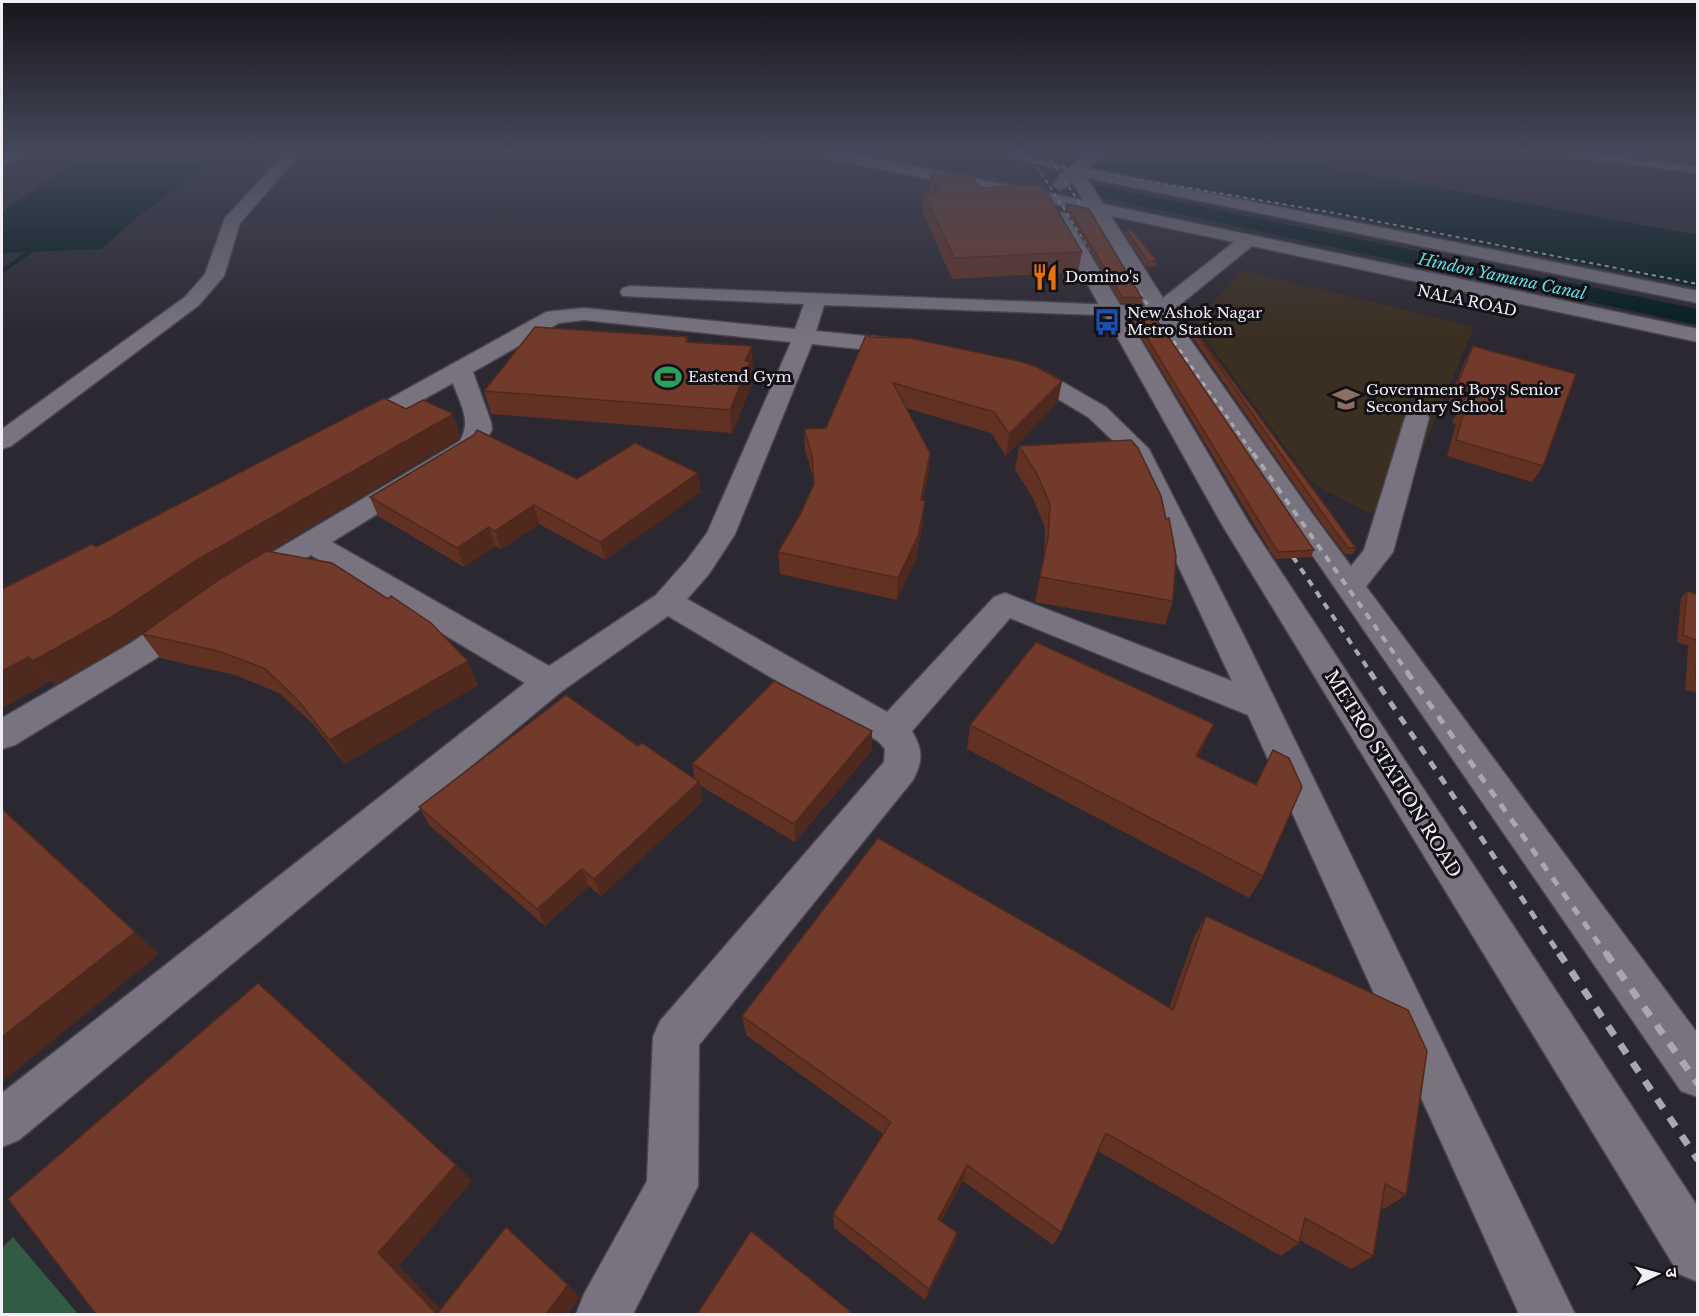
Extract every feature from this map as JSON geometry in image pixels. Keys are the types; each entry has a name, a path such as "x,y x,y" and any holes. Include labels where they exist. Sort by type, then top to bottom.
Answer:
{"street":[{"path":"2,441 198,295 214,276 231,222 238,214"},
{"name":"METRO STATION ROAD","path":"1057,214 1235,523 1698,1255"},
{"path":"1101,214 1152,298 1350,586 1698,1074"},
{"path":"1127,214 1241,245"},
{"path":"1297,214 1698,297"},
{"path":"630,292 816,299 1152,298 1241,245"},
{"name":"NALA ROAD","path":"1241,245 1698,336"},
{"name":"NALA ROAD","path":"1241,245 1698,352"},
{"path":"1105,299 1152,298"},
{"path":"2,1123 550,682 667,602 698,567 721,534 804,336 816,299"},
{"path":"333,439 461,371 554,317 562,315 584,314 940,351"},
{"path":"996,364 1039,378 1097,412 1136,449 1261,706 1547,1314"},
{"path":"2,735 143,651 224,594 470,446 479,430 479,422 461,371"},
{"path":"1350,586 1378,552 1417,418"},
{"path":"311,543 550,682"},
{"path":"604,1314 672,1186 676,1037 900,770 905,759 903,744 891,731 667,602"},
{"path":"891,731 1005,604 1261,706"}],"shaded area":[{"path":"2,214 141,214 101,249 2,253"},
{"path":"1333,214 1585,214 1697,235 1697,287"},
{"name":"Government Boys Senior Secondary School","path":"1240,270 1474,327 1391,524 1313,484 1195,325"}],"green space":[{"path":"13,1237 78,1314 2,1314 2,1248"}],"building":[{"path":"934,214 1060,214 1082,252 954,258"},
{"path":"1072,214 1092,214 1142,298 1122,297"},
{"path":"1126,229 1131,229 1157,261 1148,262"},
{"path":"1177,306 1325,505 1356,548 1348,548"},
{"path":"1131,312 1152,313 1314,550 1278,552"},
{"path":"535,327 688,337 686,342 752,346 745,361 750,361 730,410 484,391"},
{"path":"867,333 870,337 910,338 1018,361 1037,367 1062,381 1009,434 994,412 893,383 930,453 921,500 925,501 918,536 898,578 778,552 800,515 814,484 812,455 804,429 826,428"},
{"path":"1473,346 1576,374 1543,466 1456,440 1465,408 1460,407 1469,391 1456,388"},
{"path":"384,398 406,409 423,400 452,413 195,561 111,617 33,661 29,657 2,671 2,589 92,544 96,547"},
{"path":"477,430 577,479 635,443 698,473 600,542 534,505 495,531 489,527 457,548 370,497 474,435"},
{"path":"1131,440 1138,448 1161,496 1166,519 1169,518 1176,556 1173,601 1040,577 1048,538 1050,504 1037,474 1019,446"},
{"path":"266,551 332,563 388,599 391,596 431,623 468,661 329,740 297,699 264,668 218,651 142,634 220,579"},
{"path":"1687,591 1698,595 1698,637 1695,640 1683,635"},
{"path":"1698,637 1698,680 1696,679"},
{"path":"1036,642 1214,724 1196,756 1256,785 1273,750 1289,758 1302,787 1263,876 970,725"},
{"path":"774,681 872,731 794,824 692,764"},
{"path":"566,695 638,746 642,743 699,782 594,879 582,869 537,909 419,807"},
{"path":"2,809 135,932 2,1037"},
{"path":"878,838 1173,1010 1206,916 1408,1010 1427,1051 1406,1195 1385,1184 1373,1256 1305,1218 1299,1243 1106,1133 1061,1232 967,1165 938,1219 957,1233 929,1289 833,1214 891,1122 742,1016"},
{"path":"258,983 456,1165 378,1253 437,1314 96,1314 8,1199"},
{"path":"506,1227 568,1285 546,1314 437,1314"},
{"path":"751,1231 851,1312 849,1314 697,1314"}],"waterway":[{"name":"Hindon Yamuna Canal","path":"1208,214 1698,317"},
{"path":"2,272 41,244"}],"railway":[{"path":"1068,214 1090,249"},
{"path":"1087,214 1091,221"},
{"path":"1341,214 1698,284"},
{"path":"1127,275 1134,285"},
{"path":"1133,284 1254,455"},
{"path":"1116,289 1141,327"},
{"path":"1253,453 1408,673"},
{"path":"1285,545 1371,673"},
{"path":"1370,672 1560,955"},
{"path":"1407,672 1607,955"},
{"path":"1559,953 1698,1160"},
{"path":"1606,953 1698,1084"}],"place":[{"name":"Domino's","path":"1045,277"},
{"name":"New Ashok Nagar Metro Station","path":"1107,322"},
{"name":"Eastend Gym","path":"668,377"},
{"name":"Government Boys Senior Secondary School","path":"1346,399"}]}
